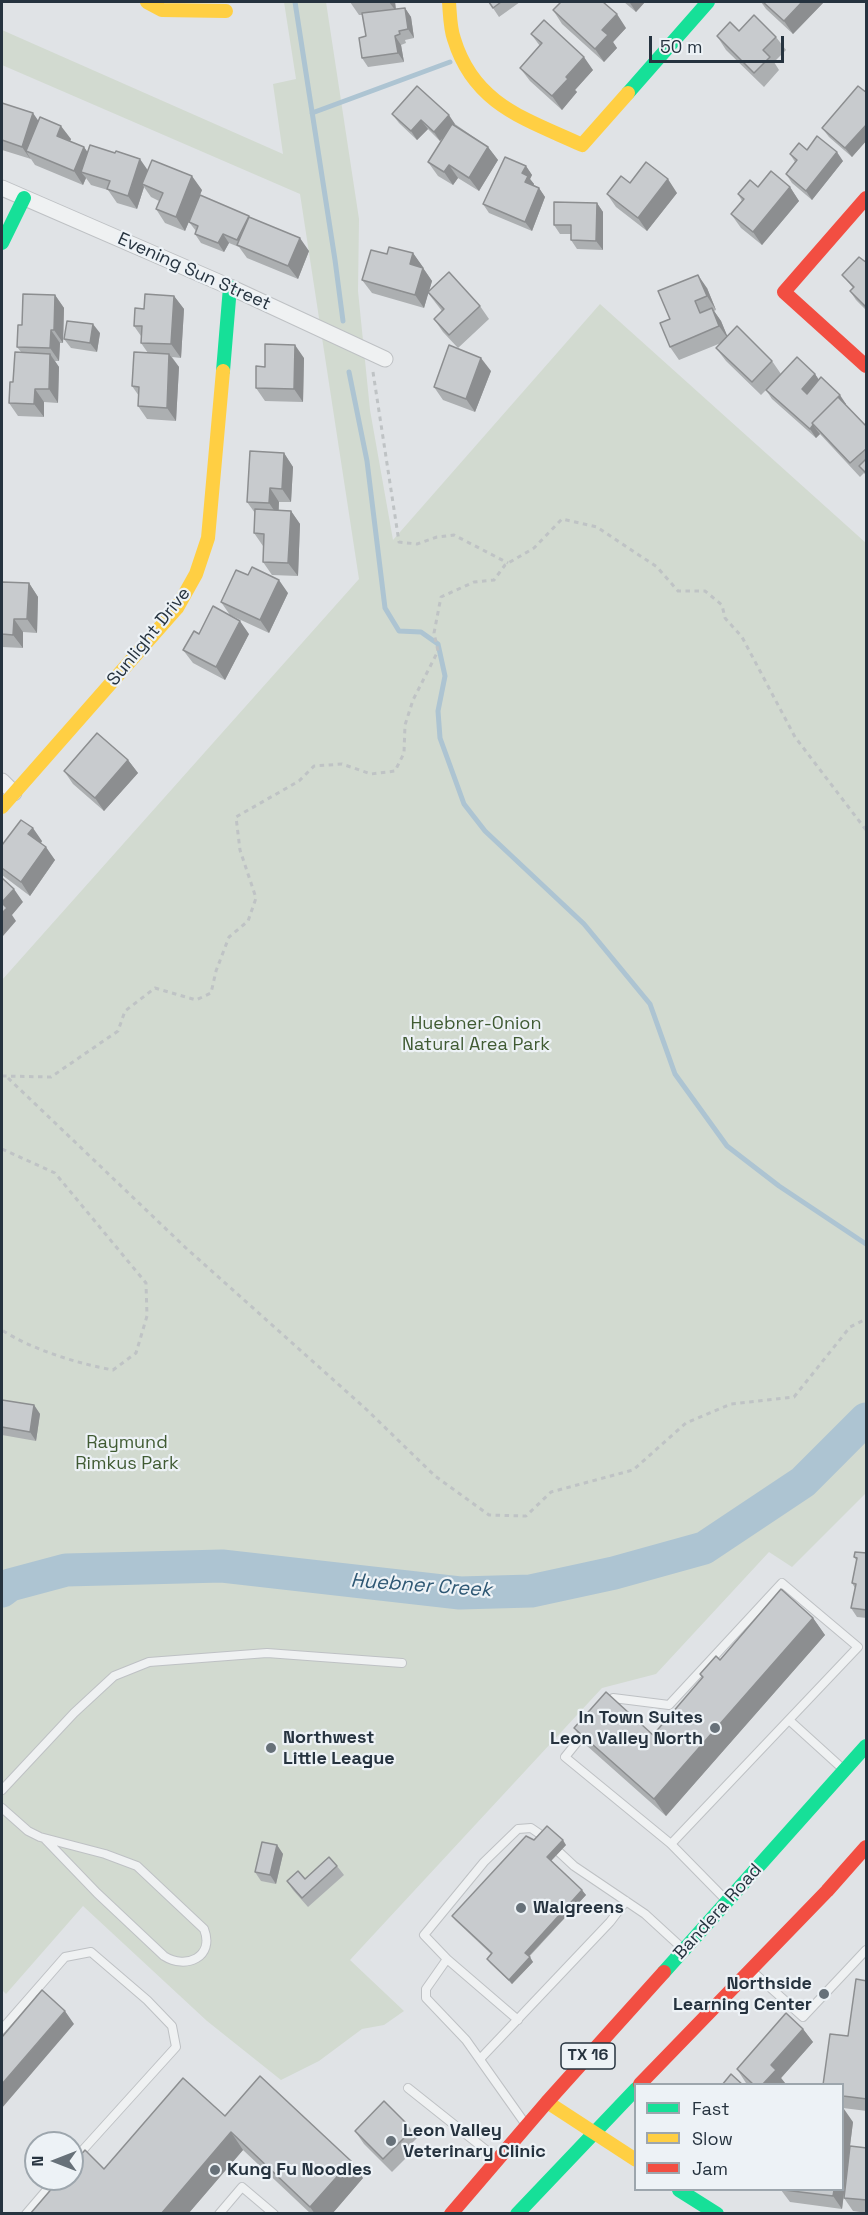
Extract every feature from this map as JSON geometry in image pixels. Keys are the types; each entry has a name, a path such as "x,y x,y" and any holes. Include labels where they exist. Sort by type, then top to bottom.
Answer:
{"street":[{"path":"147,2 162,9 226,10"},
{"path":"449,2 453,37 462,61 477,83 506,110 582,145 708,2"},
{"name":"Evening Sun Street","path":"2,188 230,287 385,359"},
{"path":"2,243 24,198"},
{"path":"867,198 784,292 867,366"},
{"name":"Sunlight Drive","path":"2,807 177,609 201,567 208,538 230,287"},
{"path":"2,781 14,793"},
{"name":"Bandera Road","path":"451,2214 526,2125 867,1746"},
{"path":"642,2083 867,1847"},
{"path":"654,2083 656,2067"},
{"path":"517,2214 634,2091"},
{"path":"547,2102 634,2159"},
{"path":"680,2191 713,2213"}],"lane":[{"path":"599,1715 613,1698 669,1706 782,1583 858,1647 670,1844"},
{"path":"2,1790 74,1713 114,1676 149,1662 267,1653 402,1664"},
{"path":"789,1720 845,1770"},
{"path":"592,1723 565,1757 670,1844 727,1901"},
{"path":"2,1808 28,1831 45,1839 105,1854 137,1866 204,1929 207,1938 206,1947 200,1957 186,1962 173,1962 164,1956 97,1893 45,1839"},
{"path":"518,2019 447,1959 424,1935 484,1862 518,1829 531,1828 544,1837"},
{"path":"559,1852 574,1866 645,1914 684,1949"},
{"path":"480,2059 610,1922 626,1901"},
{"path":"751,1970 803,2017 867,1950"},
{"path":"2,2029 65,1957 91,1952 147,2000 172,2026 176,2047 84,2149"},
{"path":"447,1959 426,1989 426,1998 466,2040 526,2125"},
{"path":"408,2088 498,2159"},
{"path":"219,2214 242,2187 274,2214"},
{"path":"26,2214 46,2191"}],"path":[{"path":"370,352 399,542 417,544 454,534 508,563"},
{"path":"2,1076 51,1077 118,1031 125,1011 155,988 196,1000 211,993 216,970 229,937 248,921 256,898 240,850 236,817 299,781 314,766 342,764 371,774 395,771 404,753 405,725 413,700 438,651 434,633 441,597 474,582 495,580 508,563 534,548 562,519 597,527 657,567 678,591 705,591 722,605 725,618 742,637 795,737 867,830"},
{"path":"7,1077 187,1249 367,1410 435,1476 489,1515 526,1516 551,1492 633,1470 686,1423 731,1404 794,1397 850,1327 867,1318"},
{"path":"2,1149 55,1173 146,1282 147,1305 147,1316 136,1353 113,1370 98,1368 18,1341 2,1330"},
{"path":"529,2149 538,2158"}],"green space":[{"name":"Huebner-Onion Natural Area Park","path":"284,2 326,2 359,219 358,291 370,410 393,540 600,304 866,543 866,1493 792,1567 769,1552 656,1674 602,1688 350,1960 404,2011 384,2025 362,2029 319,2061 281,2080 207,2021 83,1906 6,1994 2,1990 2,980 359,579 300,194 2,65 2,30 283,154 273,84 296,79"}],"building":[{"path":"489,2 501,2 493,8"},
{"path":"561,2 603,2 617,14 602,30 608,35 595,49 553,10"},
{"path":"763,2 802,2 784,21"},
{"path":"405,8 408,29 399,31 400,34 395,36 398,53 362,58 359,38 366,36 362,13"},
{"path":"754,15 776,37 763,50 770,57 754,73 717,36 730,22 739,31"},
{"path":"544,20 584,57 552,96 520,68 542,43 531,34"},
{"path":"417,86 449,115 434,132 421,120 411,131 392,114"},
{"path":"858,86 867,93 867,124 845,148 822,128"},
{"path":"2,103 33,113 22,147 2,140"},
{"path":"40,117 61,126 57,136 84,147 74,171 26,151"},
{"path":"452,124 488,147 469,178 449,165 444,172 428,162"},
{"path":"817,136 837,152 806,191 786,174 797,160 790,154 799,143 807,150"},
{"path":"90,145 140,159 128,196 107,189 110,181 81,172"},
{"path":"505,157 526,166 522,173 528,176 525,182 539,188 525,222 483,204"},
{"path":"152,160 192,176 176,217 156,209 163,193 142,184"},
{"path":"646,162 668,179 638,218 607,194 621,176 630,183"},
{"path":"771,171 790,187 753,232 731,214 744,199 738,194 750,180 758,187"},
{"path":"200,195 249,216 237,240 223,234 218,243 195,234 198,226 189,222"},
{"path":"554,202 597,203 596,241 571,240 571,225 554,225"},
{"path":"249,217 300,238 288,266 237,245"},
{"path":"389,247 413,253 410,264 423,268 415,295 362,280 371,250 387,254"},
{"path":"859,257 867,263 867,308 850,291 854,287 842,275"},
{"path":"449,272 480,306 449,335 434,319 444,309 428,292"},
{"path":"698,275 707,296 695,301 700,313 712,308 719,326 670,347 660,323 670,319 658,291"},
{"path":"23,294 55,295 54,330 51,330 50,348 17,347 18,325 22,325"},
{"path":"145,294 174,296 171,344 141,343 142,326 134,326 135,308 144,309"},
{"path":"67,321 93,324 90,343 64,339"},
{"path":"737,326 772,361 752,382 716,348"},
{"path":"265,344 295,345 294,389 256,388 256,366 265,367"},
{"path":"449,345 481,358 466,399 434,387"},
{"path":"15,352 50,354 49,389 35,389 34,404 9,403"},
{"path":"134,352 169,354 167,408 138,406 139,387 132,386"},
{"path":"797,357 815,374 802,389 807,394 821,377 840,395 812,423 810,429 766,390"},
{"path":"838,397 867,427 867,448 850,463 812,423"},
{"path":"250,451 284,453 282,489 270,488 269,503 247,502"},
{"path":"867,458 867,474 859,466"},
{"path":"255,509 291,511 288,563 263,562 264,534 254,533"},
{"path":"252,567 279,580 260,620 221,602 236,570 248,575"},
{"path":"2,582 29,583 27,619 14,619 13,635 2,634"},
{"path":"213,606 240,621 216,667 183,650 194,631 199,634"},
{"path":"97,733 128,760 95,798 64,771"},
{"path":"21,820 33,828 28,834 46,847 21,882 2,868 2,845"},
{"path":"2,878 14,889 2,902"},
{"path":"2,903 7,908 2,913"},
{"path":"2,1400 34,1405 30,1432 2,1427"},
{"path":"855,1552 867,1553 867,1610 851,1608 856,1584 852,1583 857,1558 854,1557"},
{"path":"781,1589 813,1618 654,1799 574,1728 606,1692 653,1735 703,1677 700,1674 716,1656 720,1660"},
{"name":"Walgreens","path":"547,1826 563,1840 547,1857 582,1890 525,1953 530,1957 509,1980 487,1959 492,1953 452,1916 526,1836 534,1840"},
{"path":"262,1842 277,1845 270,1875 255,1872"},
{"path":"329,1857 337,1866 302,1898 287,1881 298,1871 305,1879"},
{"path":"856,1979 867,1981 867,2099 844,2096 844,2083 823,2083 830,2034 848,2036"},
{"path":"42,1990 65,2011 2,2084 2,2037"},
{"path":"786,2013 803,2029 771,2065 776,2070 764,2083 752,2083 737,2069"},
{"path":"731,2074 741,2083 724,2083"},
{"path":"260,2076 351,2161 310,2207 231,2132 161,2214 30,2214 50,2191 84,2191 85,2150 104,2169 183,2078 225,2116"},
{"path":"384,2101 408,2125 402,2131 407,2135 383,2159 355,2131"},
{"path":"850,2146 867,2148 867,2200 844,2198"},
{"path":"792,2191 834,2191 833,2196"}],"waterway":[{"path":"295,2 343,321"},
{"path":"312,113 450,62"},
{"path":"349,372 367,461 385,608 399,631 421,632 438,644 445,676 438,711 440,738 464,804 485,831 584,924 650,1004 675,1074 727,1146 779,1186 866,1244"},
{"name":"Huebner Creek","path":"2,1591 10,1585 66,1570 222,1566 460,1593 531,1591 614,1573 704,1548 803,1482 866,1419"}],"traffic: fast":[{"path":"628,93 708,2"},
{"path":"2,243 24,198"},
{"path":"223,371 230,287"},
{"path":"664,1972 866,1746"},
{"path":"517,2214 634,2091"},
{"path":"681,2191 717,2214"}],"traffic: slow":[{"path":"147,2 162,10 226,11"},
{"path":"449,2 453,35 463,61 475,80 505,107 541,127 582,145 628,93"},
{"path":"2,807 177,608 196,574 208,538 223,371"},
{"path":"547,2102 634,2159"}],"traffic: jam":[{"path":"866,198 784,292 866,366"},
{"path":"641,2083 827,1891 866,1847"},
{"path":"451,2214 547,2102 664,1972"}],"place":[{"name":"In Town Suites Leon Valley North","path":"715,1728"},
{"name":"Northwest Little League","path":"271,1748"},
{"name":"Walgreens","path":"521,1908"},
{"name":"Northside Learning Center","path":"824,1994"},
{"name":"Leon Valley Veterinary Clinic","path":"391,2141"},
{"name":"Kung Fu Noodles","path":"215,2170"}],"park label":[{"name":"Raymund Rimkus Park","path":"127,1453"}]}
